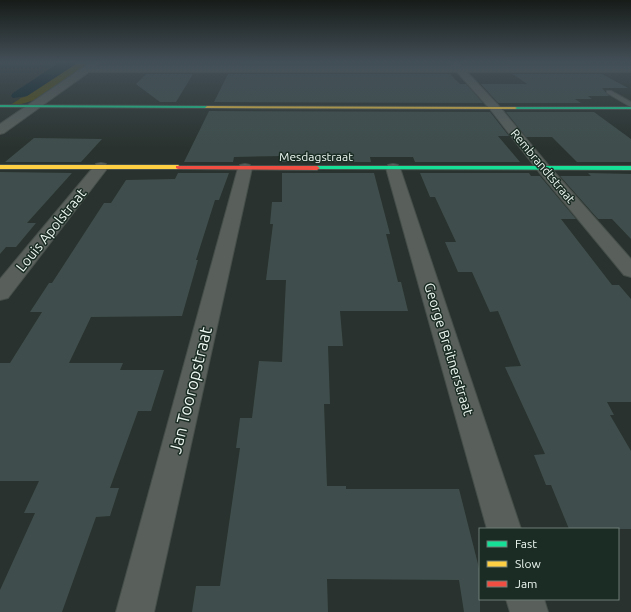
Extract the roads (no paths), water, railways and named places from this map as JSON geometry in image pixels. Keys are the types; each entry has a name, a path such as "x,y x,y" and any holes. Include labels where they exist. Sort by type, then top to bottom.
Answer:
{"street":[{"path":"0,130 55,91"},
{"name":"Rembrandtstraat","path":"478,91 631,271"},
{"path":"0,106 494,108 631,106"},
{"name":"Mesdagstraat","path":"0,167 631,168"},
{"name":"Louis Apolstraat","path":"0,293 101,167"},
{"name":"Jan Tooropstraat","path":"135,612 245,168"},
{"name":"George Breitnerstraat","path":"393,168 504,528"},
{"path":"526,600 529,612"}],"lane":[{"path":"609,92 631,106"}],"water":[{"path":"17,91 35,91 27,96 13,98 11,96"}]}
